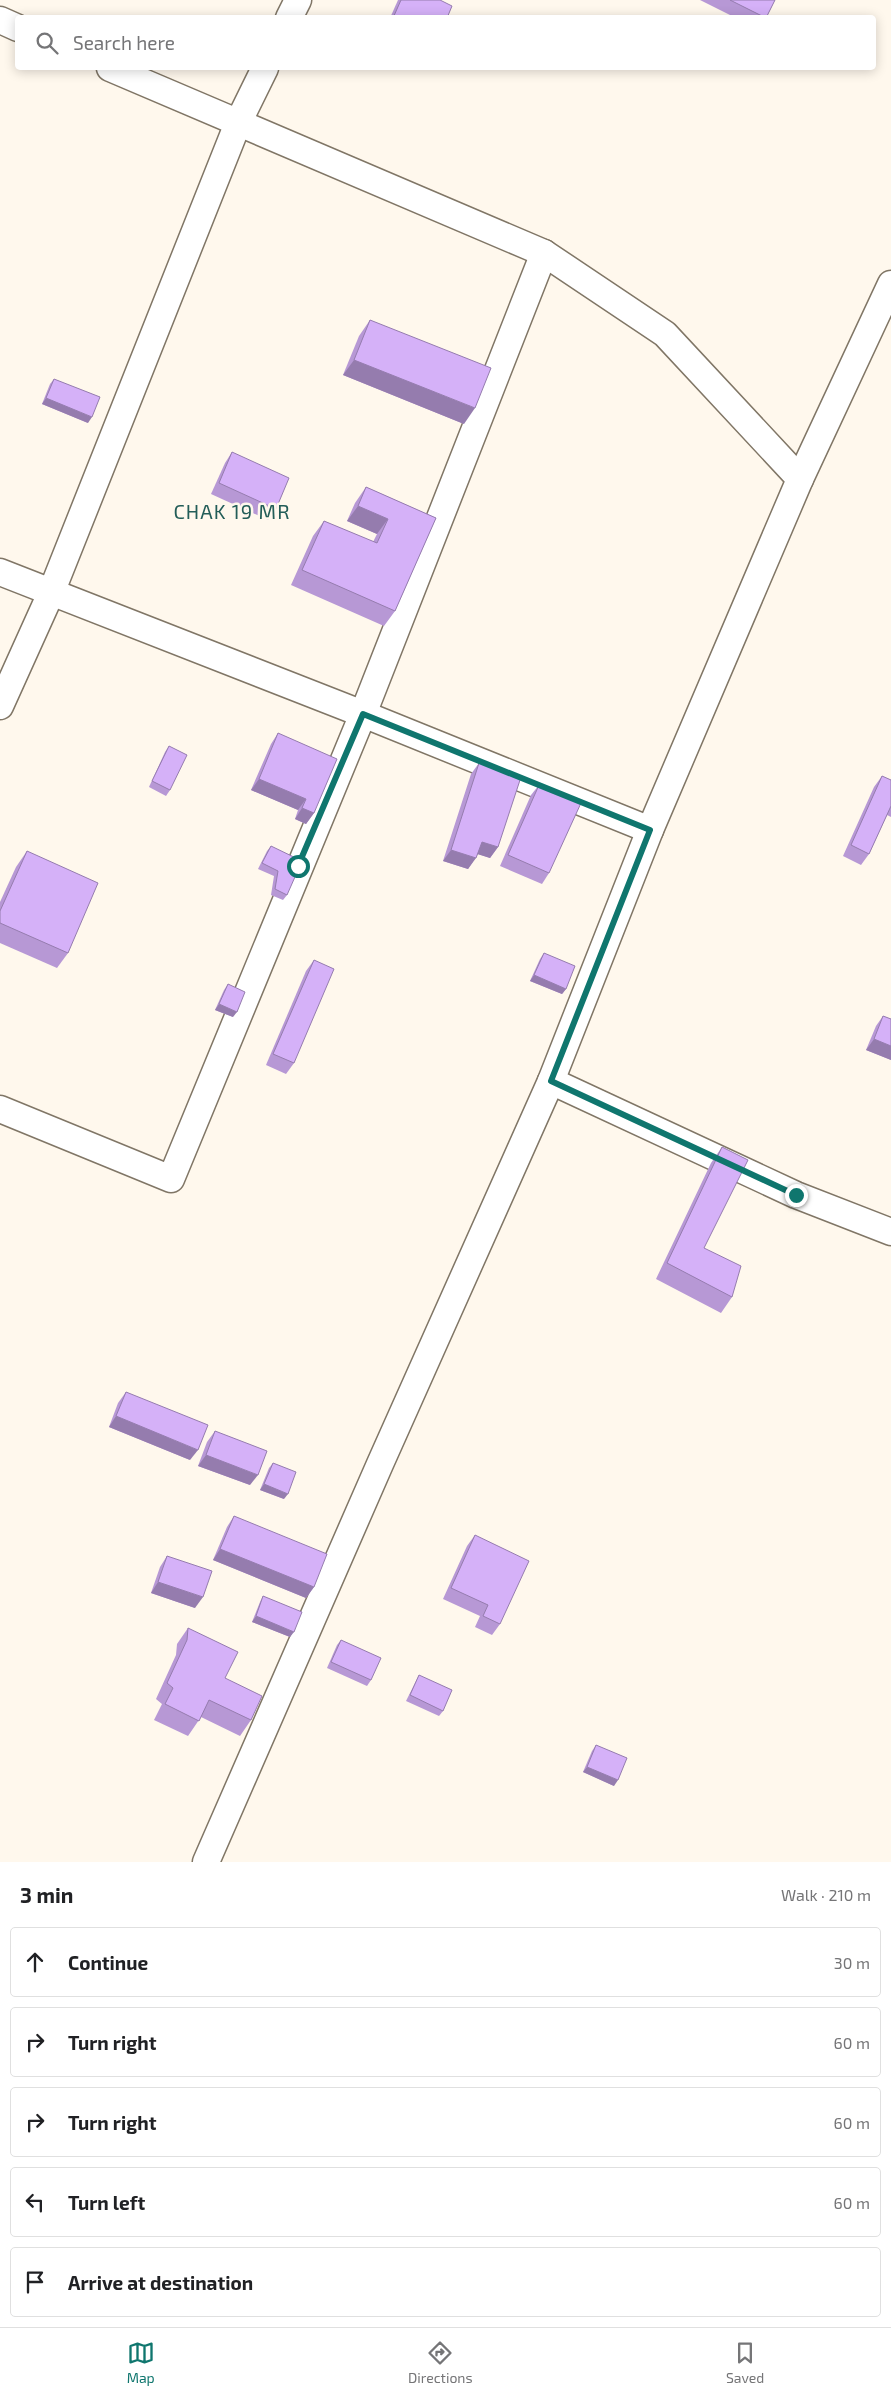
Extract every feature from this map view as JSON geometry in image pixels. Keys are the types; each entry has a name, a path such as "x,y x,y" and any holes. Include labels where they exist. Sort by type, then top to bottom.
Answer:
{"street":[{"path":"290,15 298,0"},
{"path":"0,20 15,27"},
{"path":"115,70 544,253 665,334 800,478"},
{"path":"0,706 51,593 238,123 264,70"},
{"path":"0,1109 171,1179 363,714 544,253"},
{"path":"206,1862 384,1455 551,1081 650,830 800,478 891,284"},
{"path":"0,572 363,714 650,830"},
{"path":"551,1081 796,1195 891,1232"}],"building":[{"path":"401,0 440,0 452,6 448,15 394,15"},
{"path":"730,0 775,0 768,15 760,15"},
{"path":"370,320 491,368 475,408 354,360"},
{"path":"54,379 100,397 92,417 46,398"},
{"path":"232,452 289,478 276,509 219,483"},
{"path":"366,487 436,518 395,611 302,570 324,521 377,543 388,519 358,506"},
{"path":"278,733 337,759 314,813 302,808 306,799 259,779"},
{"path":"169,746 187,755 170,790 152,781"},
{"path":"479,763 521,777 498,847 482,842 476,858 451,850"},
{"path":"882,776 891,780 891,806 869,854 851,845"},
{"path":"539,785 581,803 549,873 508,855"},
{"path":"271,846 302,861 287,895 275,889 278,871 262,863"},
{"path":"27,851 98,883 68,953 0,923 0,911"},
{"path":"544,953 575,966 566,989 534,975"},
{"path":"314,960 334,969 294,1063 273,1054"},
{"path":"228,984 245,992 237,1012 219,1004"},
{"path":"883,1016 891,1019 891,1046 874,1039"},
{"path":"722,1147 748,1160 704,1248 741,1266 732,1297 667,1263"},
{"path":"126,1392 208,1425 198,1450 116,1416"},
{"path":"215,1431 267,1451 258,1475 206,1455"},
{"path":"273,1463 296,1472 288,1494 264,1484"},
{"path":"234,1516 327,1554 314,1587 220,1549"},
{"path":"475,1535 529,1561 500,1624 483,1616 488,1605 451,1588"},
{"path":"167,1556 212,1571 203,1597 158,1582"},
{"path":"263,1596 302,1612 294,1632 256,1616"},
{"path":"188,1628 238,1652 225,1678 262,1696 251,1720 209,1700 199,1721 165,1704 173,1688 167,1683 187,1640"},
{"path":"341,1640 381,1658 371,1680 331,1662"},
{"path":"419,1675 452,1690 443,1711 410,1695"},
{"path":"596,1745 627,1758 618,1780 587,1767"}],"district":[{"name":"CHAK 19 MR","path":"232,512"}],"route":[{"path":"298,866 363,714 650,830 551,1081 796,1195"}]}
